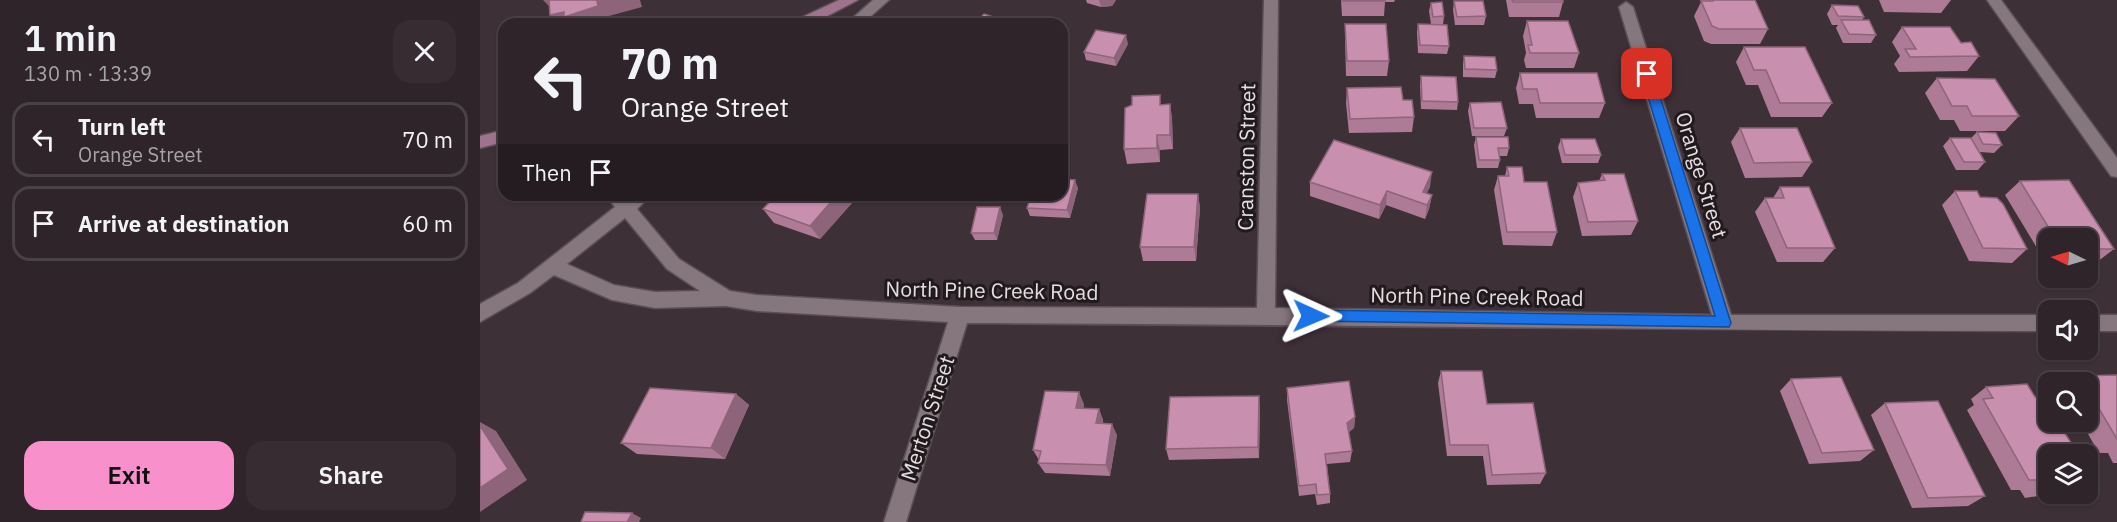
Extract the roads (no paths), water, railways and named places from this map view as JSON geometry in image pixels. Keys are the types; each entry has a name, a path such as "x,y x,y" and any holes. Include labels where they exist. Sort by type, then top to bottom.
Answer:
{"main road":[{"path":"812,18 851,0"},
{"path":"480,142 498,138"}],"street":[{"path":"860,18 882,0"},
{"name":"Cranston Street","path":"1266,316 1271,0"},
{"path":"1994,0 2117,171"},
{"name":"Orange Street","path":"1626,7 1724,323"},
{"path":"480,314 524,288 552,266 620,202"},
{"name":"North Pine Creek Road","path":"620,202 673,264 726,298"},
{"name":"North Pine Creek Road","path":"552,266 612,292 655,300 726,298 757,303 960,315 1266,316 1724,323 2038,323"},
{"name":"Merton Street","path":"895,522 960,315"},
{"path":"2098,323 2117,323"}]}
